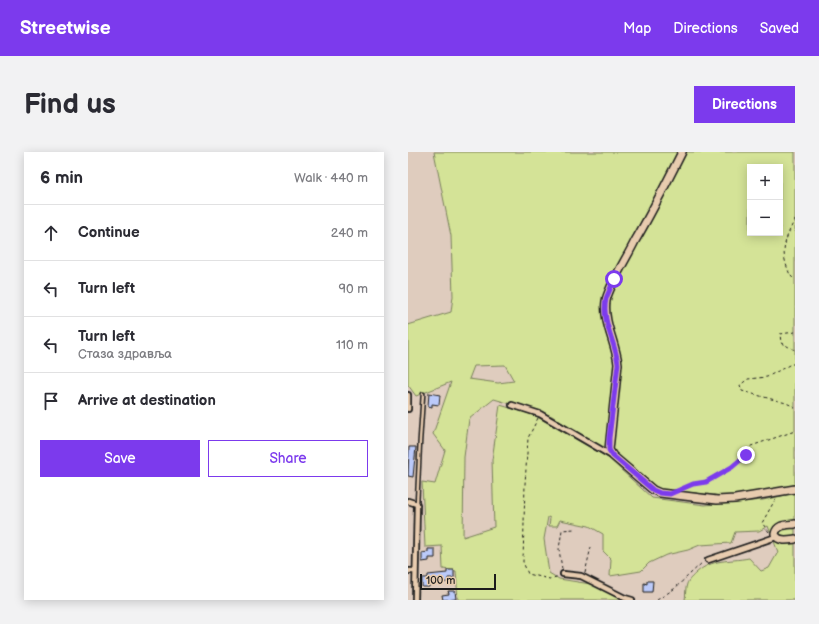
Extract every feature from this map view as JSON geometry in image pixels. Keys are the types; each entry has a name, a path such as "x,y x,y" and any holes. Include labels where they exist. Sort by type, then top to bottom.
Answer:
{"street":[{"path":"613,456 609,450 609,438 618,364 617,353 606,317 606,300 614,279 645,224 682,152"},
{"path":"408,395 408,409"},
{"path":"512,405 540,414 613,456 653,490 660,493 717,500 735,499 795,489"},
{"path":"408,501 417,504 415,600"},
{"path":"774,537 776,530 783,526 795,524"},
{"path":"708,560 774,537 782,540 795,539"},
{"path":"408,571 415,571"},
{"path":"563,574 584,578 624,598 632,600"}],"lane":[{"path":"417,504 423,394"}],"path":[{"path":"795,219 786,238 783,257 790,276 795,280"},
{"path":"795,332 780,334 781,343 795,350"},
{"path":"795,364 791,364 767,377 748,379 740,385 742,391 786,403 795,407"},
{"path":"540,414 528,438 523,562 528,574 550,579 563,574 559,549 562,530 574,529"},
{"path":"670,494 693,484 706,482 732,467 746,455 751,446 795,432"},
{"path":"774,537 762,523 776,499 778,491"},
{"path":"584,578 591,547"},
{"path":"657,600 674,589 704,561 708,560"}],"green space":[{"path":"434,152 795,152 795,485 732,497 659,489 644,477 552,416 494,399 469,419 464,457 463,537 494,527 492,460 500,405 534,415 608,458 652,498 705,505 763,500 795,493 795,600 685,600 688,581 702,568 708,565 721,561 749,558 761,571 769,568 778,552 768,526 759,531 735,532 731,543 700,545 688,550 666,555 649,563 641,571 610,576 611,559 603,551 603,534 589,526 560,520 557,526 549,526 550,518 548,517 544,539 549,573 559,579 597,585 622,600 458,600 456,571 443,569 442,546 425,547 422,482 435,484 445,450 433,434 451,382 416,396 408,385 408,325 451,312 453,296 451,236","holes":["505,365 514,381 498,383 469,379 474,366"]}],"building":[{"path":"429,393 440,395 439,405 432,404 432,407 428,406"},
{"path":"409,447 416,447 413,477 408,476"},
{"path":"428,549 435,549 435,558 429,558 429,561 422,562 422,553 428,552"},
{"path":"447,570 454,570 454,578 448,578 448,582 429,583 429,587 422,587 422,578 428,578 428,575 447,573"},
{"path":"647,581 653,581 652,592 644,592 644,583 647,584"},
{"path":"448,591 455,591 456,599 443,600 442,595 449,594"}],"route":[{"path":"614,279 606,300 606,317 617,353 618,364 609,438 609,450 613,456 653,490 660,493 670,494 693,484 706,482 732,467 746,455"}]}
